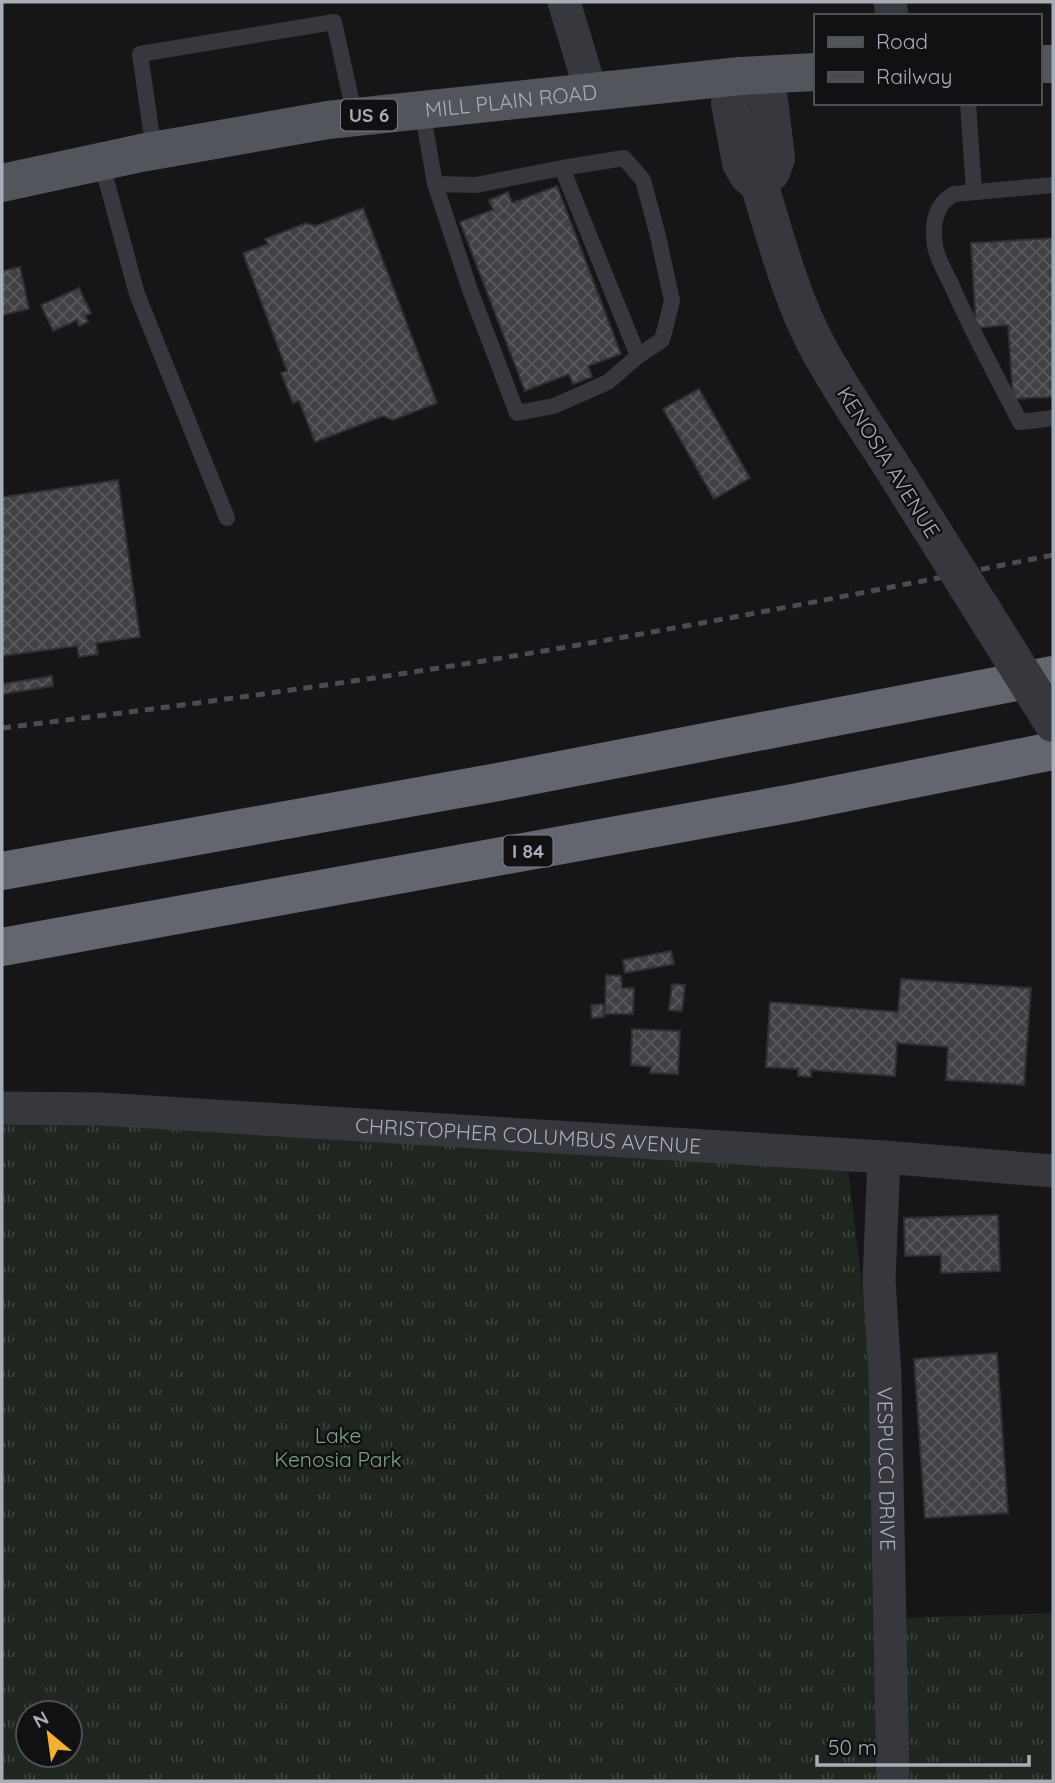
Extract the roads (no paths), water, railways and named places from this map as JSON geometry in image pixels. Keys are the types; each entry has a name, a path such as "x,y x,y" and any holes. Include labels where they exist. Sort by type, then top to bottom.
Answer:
{"highway":[{"path":"2,872 498,782 1053,675"},
{"name":"I 84","path":"2,947 780,805 1053,751"}],"main road":[{"name":"MILL PLAIN ROAD","path":"2,183 248,133 355,117 740,76 814,72"}],"street":[{"path":"564,2 591,92"},
{"name":"KENOSIA AVENUE","path":"740,76 733,88 730,103 741,163 748,175 759,184 785,266 817,346 1053,723"},
{"name":"CHRISTOPHER COLUMBUS AVENUE","path":"2,1108 101,1109 884,1157 1053,1171"},
{"name":"VESPUCCI DRIVE","path":"884,1157 879,1281 885,1375 893,1781"}],"lane":[{"path":"154,151 140,54 239,36 334,22 355,117"},
{"path":"968,105 974,192"},
{"path":"422,109 435,184 470,290 517,413 554,407 608,382 638,356 662,340 671,301 658,236 643,180 624,158 476,185 435,184"},
{"path":"101,161 137,294 227,518"},
{"path":"562,168 638,356"},
{"path":"1053,184 954,194 941,204 934,230 936,249 960,306 1020,422 1053,418"}],"railway":[{"path":"2,728 296,689 517,655 648,633 1053,555"}],"park label":[{"name":"Lake Kenosia Park","path":"338,1447"}]}
